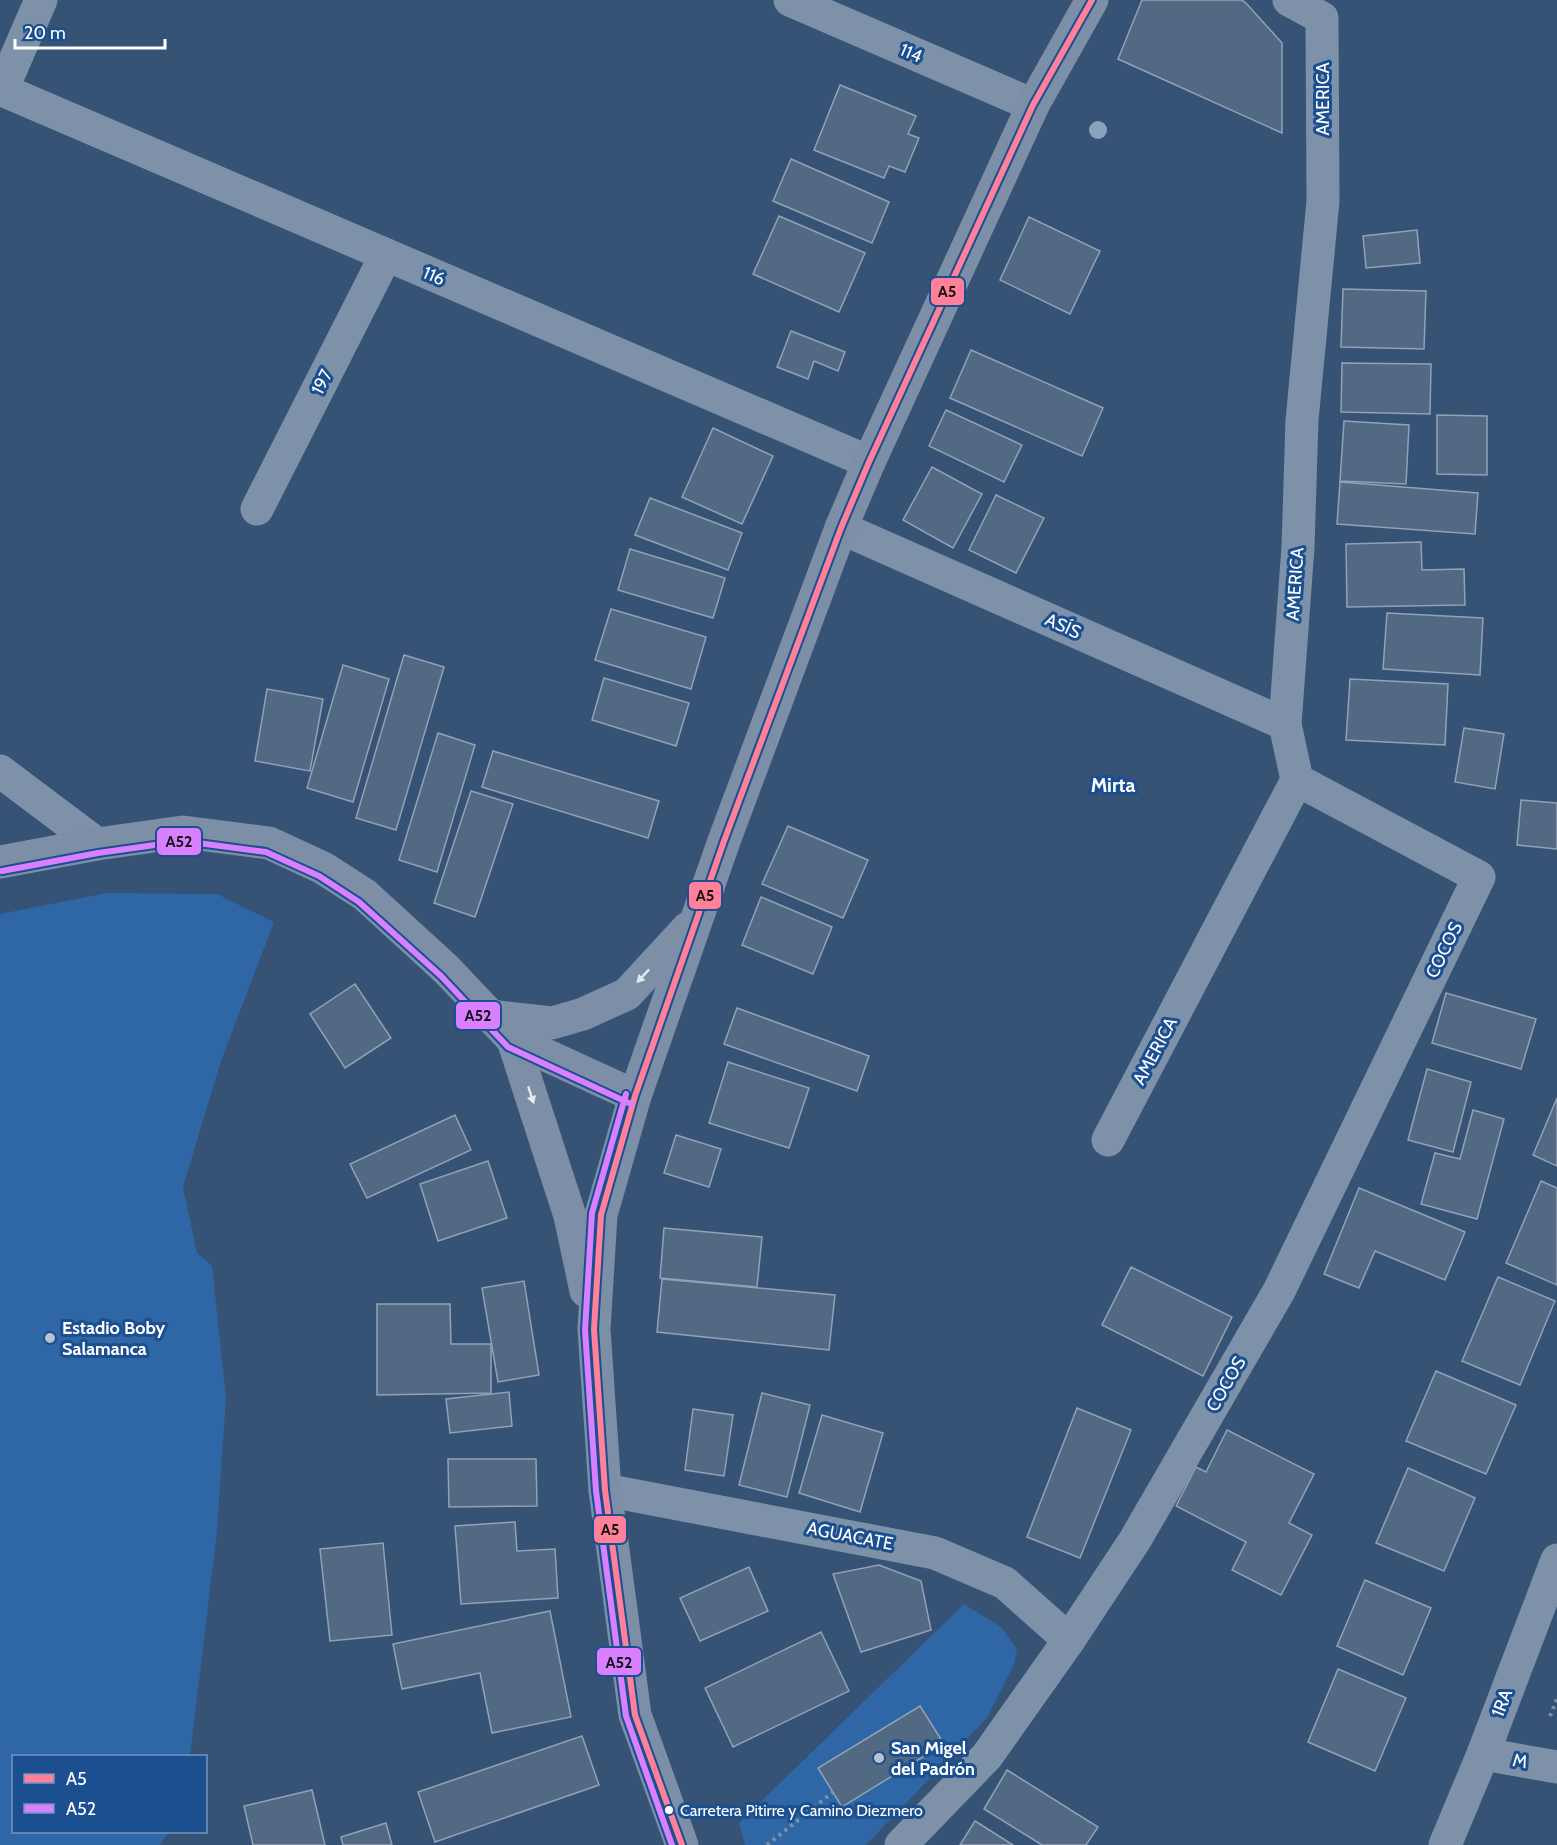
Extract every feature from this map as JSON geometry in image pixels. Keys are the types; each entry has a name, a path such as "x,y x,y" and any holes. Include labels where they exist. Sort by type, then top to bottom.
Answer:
{"main road":[{"path":"682,1845 634,1715 605,1490 594,1329 601,1215 634,1096 841,528 1033,105 1092,0"},
{"path":"0,862 97,844 183,832 268,843 323,868 365,895 447,970 513,1040 634,1096"},
{"path":"490,1016 552,1023 583,1014 627,994 697,918"},
{"path":"513,1040 570,1216 594,1329"}],"street":[{"path":"1,89 41,0"},
{"name":"114","path":"790,0 1033,105"},
{"name":"AMERICA","path":"1108,1140 1297,780 1285,724 1298,547 1302,420 1323,201 1322,18 1289,0"},
{"name":"116","path":"1,89 869,462"},
{"name":"197","path":"257,509 386,255"},
{"name":"ASÍS","path":"841,528 1285,724"},
{"path":"0,771 97,844"},
{"name":"COCOS","path":"901,1845 987,1756 1069,1640 1135,1540 1279,1291 1479,877 1297,780"},
{"name":"AGUACATE","path":"605,1490 935,1553 1005,1583 1069,1640"},
{"name":"1RA","path":"1445,1845 1483,1754 1557,1560"},
{"name":"M","path":"1483,1754 1557,1767"}],"path":[{"path":"1550,1716 1557,1699"},
{"path":"767,1845 833,1792"}],"shaded area":[{"path":"107,893 217,894 274,922 221,1061 183,1187 197,1253 212,1266 226,1397 217,1531 190,1755 12,1755 12,1833 168,1833 160,1845 0,1845 0,914"},
{"path":"964,1604 1001,1627 1017,1649 1014,1665 987,1718 866,1845 745,1845 739,1823"}],"building":[{"path":"1142,0 1241,0 1245,2 1282,43 1282,133 1118,59"},
{"path":"840,85 916,116 908,134 919,138 905,172 889,166 884,178 814,150"},
{"path":"791,159 889,202 872,243 773,201"},
{"path":"779,216 865,253 839,312 753,274"},
{"path":"1029,217 1100,251 1070,314 1000,280"},
{"path":"1417,230 1420,263 1366,268 1363,236"},
{"path":"1343,289 1426,291 1424,349 1341,347"},
{"path":"791,331 845,352 838,371 814,361 808,379 777,367"},
{"path":"971,350 1103,408 1082,456 950,398"},
{"path":"1342,363 1431,364 1430,414 1341,412"},
{"path":"946,410 1022,445 1004,482 929,446"},
{"path":"1437,415 1487,416 1487,475 1437,474"},
{"path":"1344,421 1409,425 1406,484 1340,481"},
{"path":"713,428 773,456 742,524 682,497"},
{"path":"932,467 982,494 953,548 903,520"},
{"path":"1340,482 1478,493 1475,534 1337,524"},
{"path":"996,495 1044,518 1016,573 969,550"},
{"path":"650,498 742,533 728,570 635,535"},
{"path":"1421,542 1422,570 1464,569 1465,605 1347,607 1346,544"},
{"path":"630,549 725,578 713,618 618,590"},
{"path":"611,609 706,637 691,689 595,660"},
{"path":"1387,613 1483,618 1480,675 1383,669"},
{"path":"404,655 444,667 396,830 356,818"},
{"path":"343,665 389,679 353,802 307,788"},
{"path":"604,678 689,703 676,746 592,720"},
{"path":"1350,679 1448,684 1445,745 1346,740"},
{"path":"267,689 323,699 310,771 255,761"},
{"path":"1464,728 1504,734 1495,789 1455,782"},
{"path":"438,733 475,745 437,872 399,860"},
{"path":"493,751 659,801 648,838 482,787"},
{"path":"471,791 513,804 475,917 434,903"},
{"path":"1521,800 1557,803 1557,849 1517,845"},
{"path":"788,826 868,860 843,918 762,884"},
{"path":"761,897 832,927 813,974 742,945"},
{"path":"355,984 391,1038 345,1068 310,1014"},
{"path":"1446,993 1536,1019 1521,1069 1432,1043"},
{"path":"737,1008 869,1056 857,1091 724,1044"},
{"path":"728,1062 809,1088 789,1148 709,1123"},
{"path":"1427,1069 1471,1082 1453,1152 1408,1140"},
{"path":"1557,1098 1557,1166 1533,1155"},
{"path":"1473,1110 1504,1119 1477,1219 1421,1204 1435,1153 1460,1159"},
{"path":"455,1115 471,1150 367,1198 350,1164"},
{"path":"676,1135 721,1149 709,1187 664,1173"},
{"path":"488,1161 507,1218 438,1241 420,1184"},
{"path":"1541,1181 1557,1188 1557,1285 1506,1263"},
{"path":"1359,1188 1465,1232 1445,1280 1375,1251 1359,1288 1324,1274"},
{"path":"664,1228 762,1237 757,1287 660,1278"},
{"path":"1131,1267 1232,1317 1203,1376 1102,1325"},
{"path":"1498,1277 1555,1301 1520,1385 1462,1361"},
{"path":"662,1279 835,1295 829,1350 657,1332"},
{"path":"524,1281 539,1375 498,1382 482,1288"},
{"path":"377,1304 450,1304 451,1344 491,1344 491,1393 377,1395"},
{"path":"1436,1371 1516,1405 1486,1474 1406,1441"},
{"path":"509,1392 512,1426 450,1433 446,1399"},
{"path":"762,1393 810,1405 787,1497 739,1485"},
{"path":"1077,1408 1131,1430 1080,1558 1027,1537"},
{"path":"693,1409 733,1415 724,1476 685,1470"},
{"path":"822,1415 883,1433 860,1512 799,1493"},
{"path":"1227,1430 1314,1474 1289,1523 1312,1535 1281,1595 1232,1570 1246,1542 1176,1506 1196,1467 1206,1472"},
{"path":"448,1459 536,1459 537,1506 449,1507"},
{"path":"1408,1468 1475,1498 1444,1571 1376,1543"},
{"path":"515,1522 517,1551 555,1549 558,1598 461,1604 455,1526"},
{"path":"383,1543 392,1635 330,1641 320,1549"},
{"path":"879,1565 921,1581 931,1630 861,1652 833,1574"},
{"path":"749,1567 768,1611 700,1641 680,1598"},
{"path":"1365,1580 1431,1608 1403,1675 1337,1646"},
{"path":"550,1611 571,1717 492,1733 480,1673 402,1689 393,1644"},
{"path":"821,1632 849,1691 733,1747 705,1688"},
{"path":"1338,1669 1406,1698 1375,1771 1308,1742"},
{"path":"920,1706 944,1744 842,1807 818,1768"},
{"path":"582,1736 599,1785 435,1842 418,1792"},
{"path":"1007,1770 1098,1827 1086,1845 1042,1845 984,1809"},
{"path":"312,1790 325,1845 253,1845 244,1806"},
{"path":"975,1821 1013,1845 960,1845"},
{"path":"386,1823 392,1845 343,1845 341,1837"}],"transit line":[{"name":"A5","path":"682,1845 635,1715 605,1490 594,1329 601,1215 635,1096 724,841 841,528 1033,105 1092,0"},
{"name":"A52","path":"2,871 98,853 183,841 266,852 319,876 359,902 441,976 508,1047 631,1104"},
{"name":"A52","path":"626,1094 592,1213 585,1330 596,1491 626,1716 672,1845"}],"place":[{"name":"Estadio Boby Salamanca","path":"50,1338"},
{"name":"San Migel del Padrón","path":"879,1758"},
{"name":"Carretera Pitirre y Camino Diezmero","path":"669,1810"}],"district":[{"name":"Mirta","path":"1113,785"}]}
